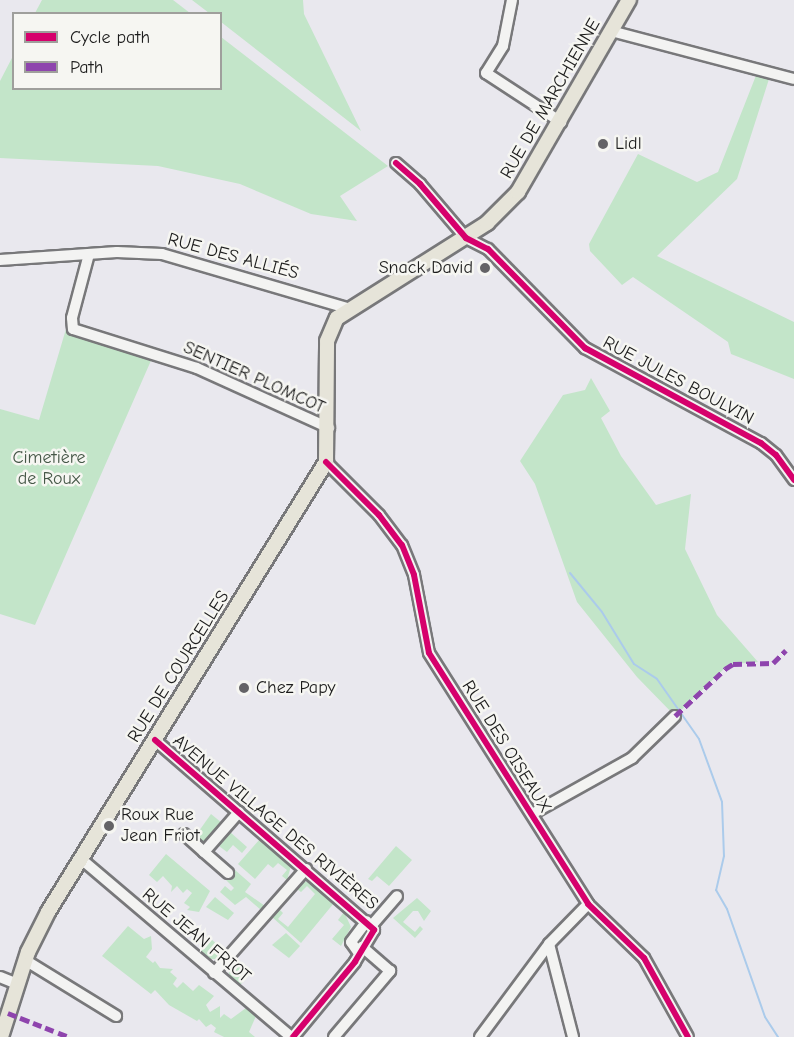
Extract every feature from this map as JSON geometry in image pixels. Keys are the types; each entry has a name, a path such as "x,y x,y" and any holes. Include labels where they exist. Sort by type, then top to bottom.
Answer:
{"main road":[{"name":"RUE DE MARCHIENNE","path":"347,308 466,238 518,192 561,122 628,0"},
{"name":"RUE DE COURCELLES","path":"1,1037 25,960 80,858 326,462 329,428 327,341 337,318 347,308"}],"street":[{"path":"512,0 503,46 486,74 561,122"},
{"path":"611,31 794,79"},
{"name":"RUE JULES BOULVIN","path":"396,163 420,184 466,238 488,249 585,348 761,443 776,454 794,480"},
{"name":"RUE DES ALLIÉS","path":"0,260 149,252 180,257 347,308"},
{"name":"SENTIER PLOMCOT","path":"89,254 72,318 73,329 197,368 329,428"},
{"name":"RUE DES OISEAUX","path":"326,462 379,515 402,544 414,575 429,653 588,904 644,958 688,1037"},
{"path":"532,814 632,758 675,716"},
{"name":"AVENUE VILLAGE DES RIVIÈRES","path":"155,740 371,925"},
{"name":"AVENUE VILLAGE DES RIVIÈRES","path":"204,852 239,812"},
{"path":"184,834 228,873"},
{"name":"RUE JEAN FRIOT","path":"80,858 213,973 292,1037"},
{"path":"213,973 306,869"},
{"path":"334,1037 390,971 351,942 371,925 397,897"},
{"path":"480,1037 549,944 588,904"},
{"path":"549,944 573,1037"},
{"path":"292,1037 355,963 360,949"},
{"path":"25,960 116,1016"},
{"path":"0,977 17,984"}],"green space":[{"path":"42,0 173,0 189,12 36,12"},
{"path":"192,0 303,0 304,14 361,131 222,23 222,12 208,12"},
{"path":"222,38 388,166 340,196 357,221 311,214 240,184 158,166 0,158 0,81 12,58 12,90 222,90"},
{"path":"757,73 769,79 737,179 657,256 794,322 794,379 731,354 728,342 633,277 622,285 590,251 589,244 638,154 697,182 718,172"},
{"name":"Cimetière de Roux","path":"66,329 153,356 35,625 0,614 0,409 39,420"},
{"path":"591,378 610,411 601,418 621,456 656,505 691,494 685,549 717,615 758,662 733,664 725,668 675,716 637,677 577,602 535,484 520,461 563,395 585,390"},
{"path":"211,814 222,823 202,845 194,838"},
{"path":"230,832 247,847 242,853 233,845 227,852 219,846"},
{"path":"260,839 291,866 287,880 282,876 287,870 278,863 273,868 268,864 255,879 238,864"},
{"path":"396,846 412,860 389,886 377,876 372,881 368,879"},
{"path":"166,854 210,891 199,912 187,910 190,907 184,903 192,893 187,889 183,893 177,886 171,892 172,886 163,876 157,882 149,875"},
{"path":"235,870 251,884 245,892 265,906 261,910 246,897 235,905 220,892 225,886 231,891 234,888 226,880"},
{"path":"303,882 311,882 334,903 301,943 272,917 279,909 283,913 278,919 288,927 315,894 307,886 301,892 297,889"},
{"path":"215,897 234,913 228,920 206,907"},
{"path":"417,898 431,911 424,921 418,911 413,911 403,922 415,932 420,926 423,929 415,938 393,918"},
{"path":"344,912 351,927 341,946 332,939 344,925 338,920"},
{"path":"128,926 144,939 151,936 152,949 146,957 153,963 155,961 160,968 173,969 170,972 177,978 173,984 177,988 183,982 193,991 199,985 214,996 206,1005 210,1012 220,1006 220,1018 224,1014 231,1019 246,1008 256,1016 249,1032 255,1037 224,1037 214,1032 216,1028 211,1024 206,1027 199,1019 197,1021 169,1005 155,990 151,994 102,956"},
{"path":"286,933 300,946 289,958 272,945"},
{"path":"211,939 226,952 218,959 210,959 201,951"},
{"path":"236,959 253,971 239,986 230,978 228,969"}],"waterway":[{"path":"570,573 602,612 634,664 657,679 699,739 722,802 724,856 716,890 727,909 765,1017 778,1037"}],"marked path":[{"path":"675,716 733,664 773,663 786,650"},
{"path":"8,1013 69,1037"}],"cycle path":[{"path":"396,163 420,184 466,238 488,249 585,348 761,443 776,455 794,480"},
{"path":"326,462 379,515 402,545 414,575 429,653 588,904 644,958 688,1037"},
{"path":"155,740 374,930 355,962 293,1037"}],"place":[{"name":"Lidl","path":"603,144"},
{"name":"Snack David","path":"485,268"},
{"name":"Chez Papy","path":"244,688"},
{"name":"Roux Rue Jean Friot","path":"109,826"}]}
